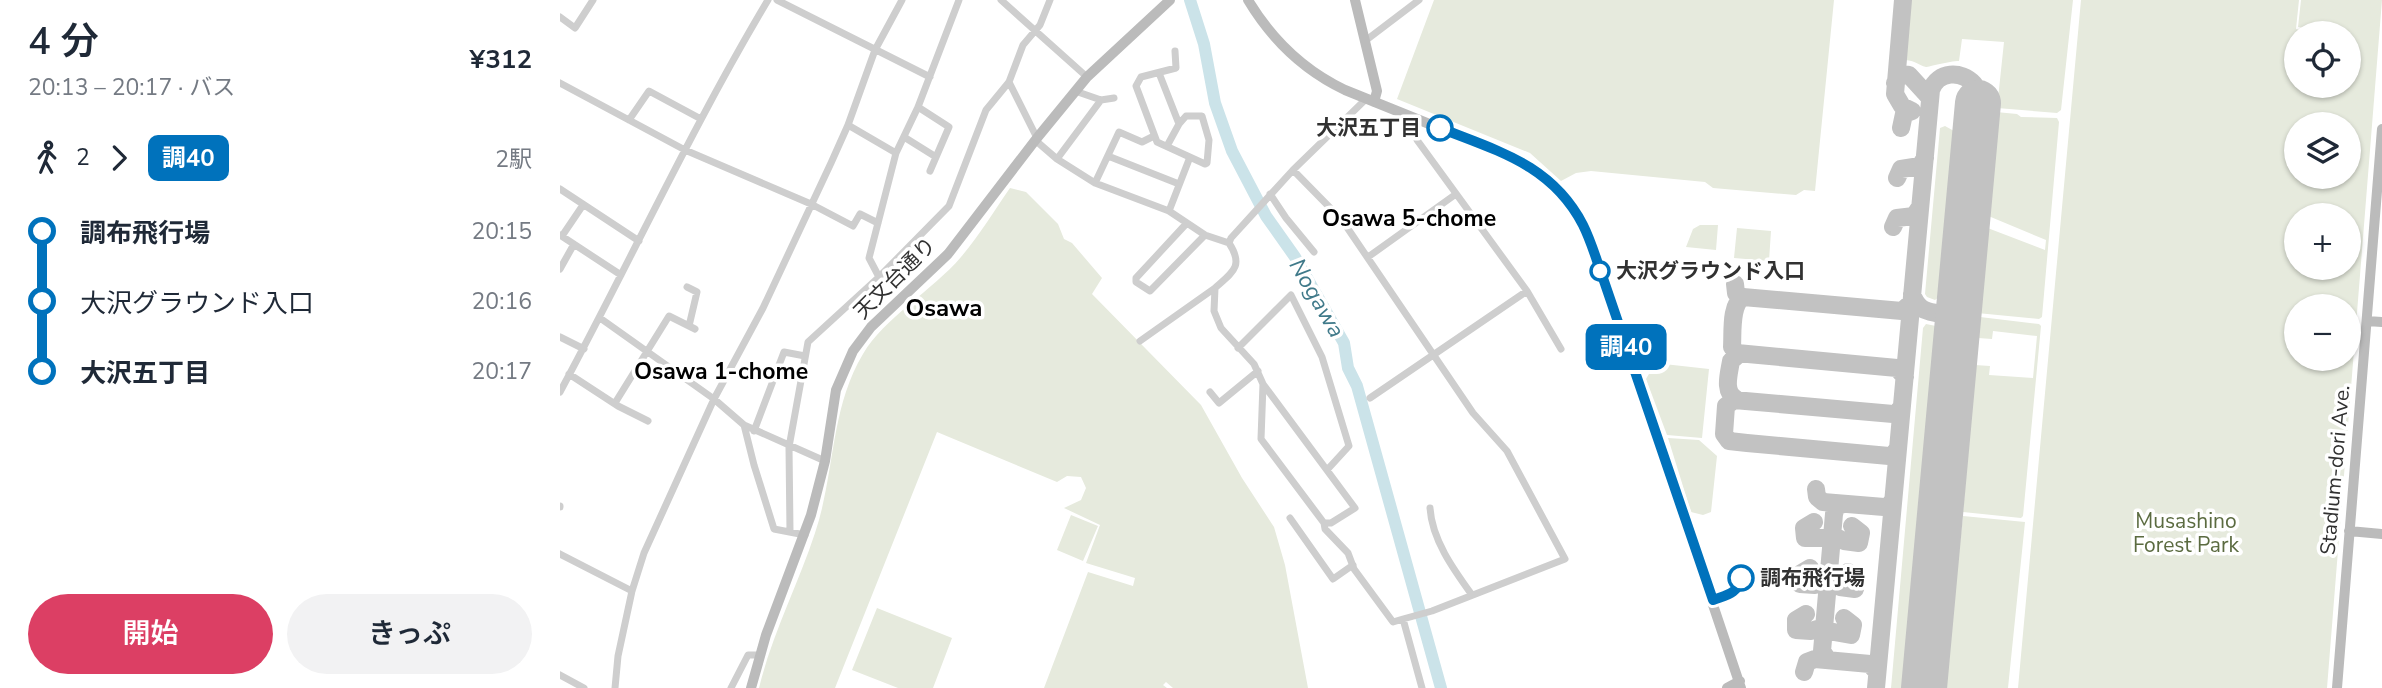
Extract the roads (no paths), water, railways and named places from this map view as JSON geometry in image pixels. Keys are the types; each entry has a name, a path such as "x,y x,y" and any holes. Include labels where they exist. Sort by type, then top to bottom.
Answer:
{"street":[{"path":"560,17 575,28 593,0"},
{"path":"560,392 731,62 768,0"},
{"path":"777,0 930,77"},
{"path":"615,688 618,656 632,591 644,553 714,399 763,308 848,125 875,50 902,0"},
{"path":"879,277 869,258 896,153 918,107 959,0"},
{"path":"1001,0 1087,77"},
{"path":"790,531 789,447 808,342 879,277 949,206 986,110 1009,82 1023,45 1036,30 1050,0"},
{"name":"天文台通り","path":"751,688 760,655 805,534 825,461 836,390 845,366 860,340 940,263 1087,77 1170,0"},
{"path":"1248,0 1264,26 1297,60 1335,85 1521,161 1562,194 1581,221 1604,281 1740,684 1727,688"},
{"path":"1229,243 1248,217 1293,170 1370,100 1377,90 1355,0"},
{"path":"1365,41 1419,0"},
{"path":"1167,146 1186,116 1202,116 1209,140 1208,163 1157,142 1136,86 1141,77 1176,68 1175,51"},
{"path":"1160,73 1179,124"},
{"path":"1009,82 1036,139 1057,159 1095,183 1169,211 1205,235 1229,243 1237,257 1233,271 1215,288 1140,341"},
{"path":"560,83 685,150 811,204 853,226 860,214 878,223"},
{"path":"1075,91 1101,100 1114,98"},
{"path":"629,120 649,92 701,119"},
{"path":"1057,159 1101,100"},
{"path":"918,107 949,127 930,171"},
{"path":"1417,118 1417,140 1527,291 1560,349"},
{"path":"848,125 896,153"},
{"name":"Stadium-dori Ave.","path":"2337,688 2367,321 2378,226 2382,129"},
{"path":"1095,183 1119,132 1142,142 1154,136"},
{"path":"904,137 936,157"},
{"path":"1108,156 1179,184"},
{"path":"1169,211 1189,157"},
{"path":"1263,384 1261,439 1324,523 1325,529 1348,553 1353,565 1393,622 1430,611 1565,559 1507,451 1473,413 1342,220 1293,170"},
{"path":"560,189 639,241"},
{"path":"1270,194 1314,252"},
{"path":"1368,257 1456,194"},
{"path":"583,205 561,236 621,275"},
{"path":"1186,224 1136,278 1136,282 1146,291 1150,291 1205,235"},
{"path":"560,269 573,244"},
{"path":"615,403 669,316 692,327 697,292 687,287"},
{"path":"1215,288 1214,310 1221,328 1258,371 1263,384 1354,508 1331,523 1324,523"},
{"path":"1370,398 1527,291"},
{"path":"1238,348 1291,295 1322,357 1349,446 1327,470"},
{"path":"600,318 714,399 744,425 825,461"},
{"path":"2367,321 2382,322"},
{"path":"560,337 584,349"},
{"path":"754,430 784,352 805,356"},
{"path":"1210,392 1219,403 1258,371"},
{"path":"569,374 648,421"},
{"path":"744,425 774,529 805,534"},
{"path":"1430,508 1431,518 1452,568 1472,595"},
{"path":"1290,518 1333,579 1353,565"},
{"path":"2349,531 2382,534"},
{"path":"560,555 632,591"},
{"path":"1404,619 1422,688"},
{"path":"731,688 748,655 760,655"},
{"path":"560,675 582,687"}],"waterway":[{"name":"Nogawa","path":"1190,0 1204,44 1215,103 1232,151 1266,216 1295,257 1344,343 1348,368 1357,386 1441,688"}],"place":[{"name":"大沢五丁目","path":"1440,128"},
{"name":"大沢グラウンド入口","path":"1600,271"},
{"name":"調布飛行場","path":"1741,578"}],"district":[{"name":"Osawa 5-chome","path":"1409,218"},
{"name":"Osawa","path":"944,308"},
{"name":"Osawa 1-chome","path":"721,371"}],"park label":[{"name":"Musashino Forest Park","path":"2186,533"}]}
